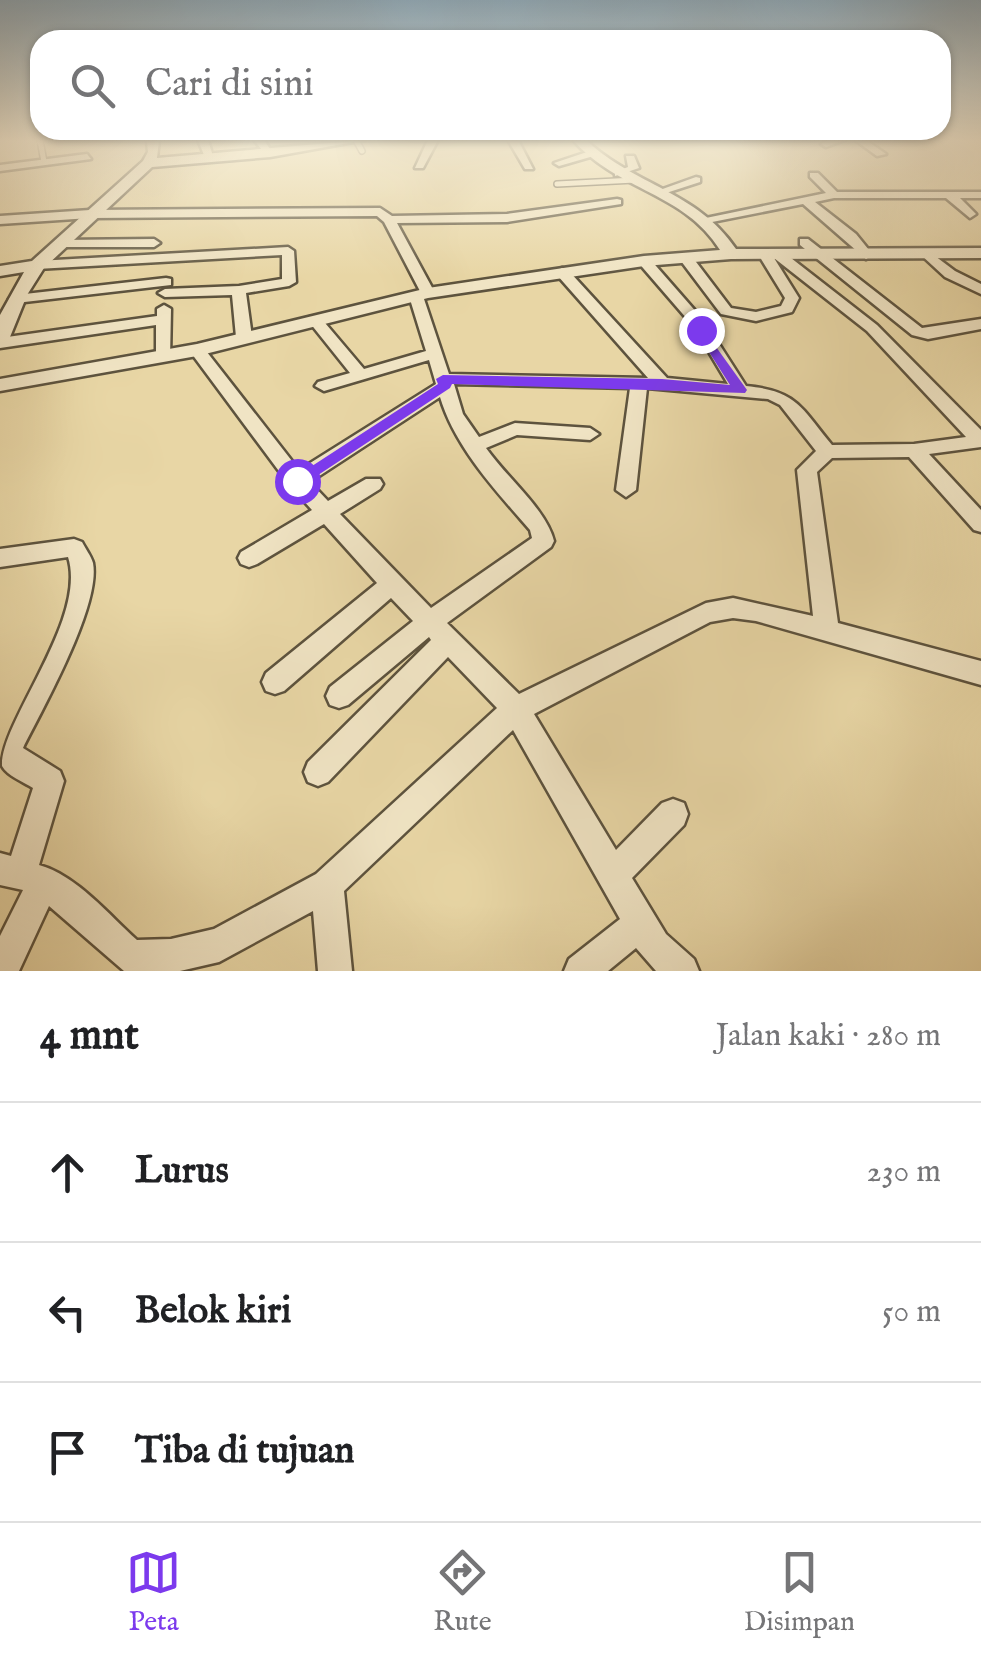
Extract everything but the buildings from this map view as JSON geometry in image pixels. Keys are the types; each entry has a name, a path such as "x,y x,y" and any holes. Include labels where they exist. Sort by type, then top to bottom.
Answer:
{"street":[{"path":"122,185 37,265 16,299 0,340 163,320"},
{"path":"649,185 707,218 731,254"},
{"path":"663,191 680,185"},
{"path":"824,185 834,195"},
{"path":"947,193 970,214"},
{"path":"707,218 834,195 981,195"},
{"path":"805,200 852,238 866,255"},
{"path":"389,220 507,218 617,202"},
{"path":"0,220 90,214 385,214 422,294 454,414 496,478 540,528 543,541 440,630 339,696"},
{"path":"62,244 154,243"},
{"path":"810,249 917,332 928,334 981,324"},
{"path":"0,385 197,350 422,294 562,272 685,257 810,249 866,255 981,253"},
{"path":"0,271 37,265 288,251 289,282 239,290 165,288 16,299"},
{"path":"685,257 726,311 735,315 770,315 787,309 792,298 771,254"},
{"path":"771,254 872,328 981,441"},
{"path":"927,254 950,274 981,290"},
{"path":"164,356 163,320 170,257"},
{"path":"644,261 700,325 740,390"},
{"path":"562,272 662,383"},
{"path":"239,290 244,337"},
{"path":"315,320 360,374"},
{"path":"197,350 297,481 516,709 640,924 654,946 682,971"},
{"path":"324,386 436,354"},
{"path":"297,481 444,382 662,383 772,394 786,402 826,452"},
{"path":"626,490 639,383"},
{"path":"474,446 515,430 590,434"},
{"path":"826,630 807,470 826,452 914,450 981,441"},
{"path":"914,450 981,524"},
{"path":"249,558 373,484"},
{"path":"1,971 22,874 50,781 14,761 9,747 70,620 83,584 81,553 74,548 5,557"},
{"path":"275,682 392,584"},
{"path":"22,874 131,957 171,956 219,946 327,885 516,709 720,609 756,611 981,672"},
{"path":"318,772 440,630"},
{"path":"613,875 673,814"},
{"path":"327,885 336,971"},
{"path":"581,971 640,924"}],"route":[{"path":"297,481 446,386 443,379 662,383 740,390 701,330"}]}
